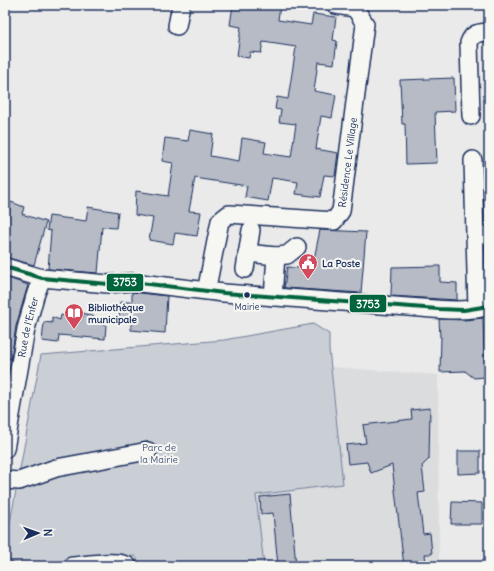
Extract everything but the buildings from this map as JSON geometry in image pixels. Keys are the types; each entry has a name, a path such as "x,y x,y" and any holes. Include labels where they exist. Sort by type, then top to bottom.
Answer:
{"street":[{"path":"177,26 181,5"},
{"name":"Résidence Le Village","path":"208,291 208,282 220,221 229,214 334,221 341,211 365,24 355,8 336,5"},
{"path":"471,116 470,43 473,35 476,33 489,32"},
{"path":"5,267 42,278 108,284 132,282 273,297 421,308 453,310 483,308 482,235 472,160"},
{"path":"251,230 246,261 276,256 287,256 297,247"},
{"path":"273,297 276,256"},
{"name":"Rue de l'Enfer","path":"5,449 26,329 35,296 42,278"},
{"path":"5,480 19,481 56,468 148,451"},
{"path":"72,566 117,563 128,566"}],"shaded area":[{"path":"331,367 438,375 439,566 264,566 256,495 343,484"}],"green space":[{"name":"Parc de la Mairie","path":"313,324 329,334 329,349 343,484 256,495 264,566 142,566 135,556 22,564 5,560 5,529 9,528 41,355 224,340"}],"transit line":[{"name":"3753","path":"5,267 42,278 108,284 132,282 224,293 438,309 464,310 489,306"}],"place":[{"name":"La Poste","path":"308,280"},
{"name":"Mairie","path":"247,295"},
{"name":"Bibliothèque municipale","path":"74,330"}]}
